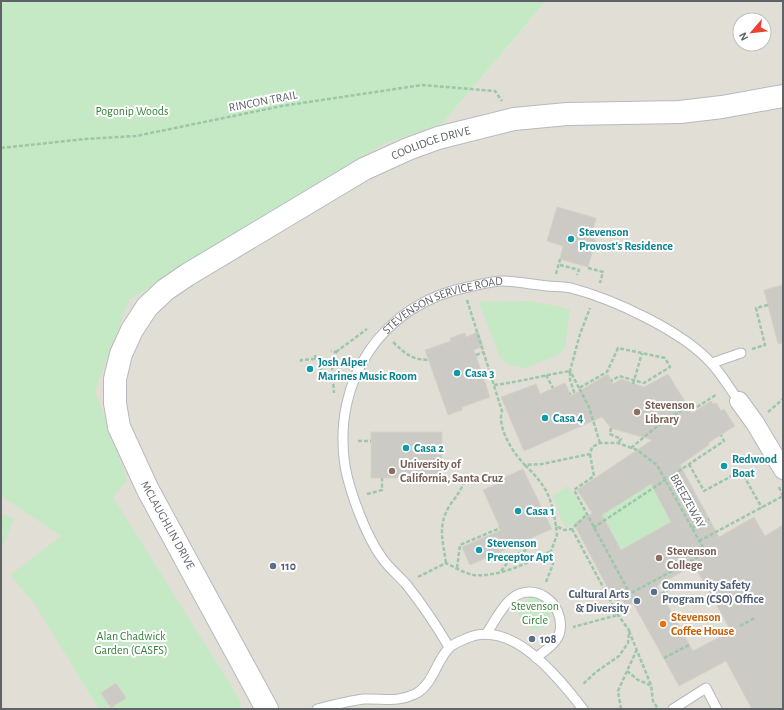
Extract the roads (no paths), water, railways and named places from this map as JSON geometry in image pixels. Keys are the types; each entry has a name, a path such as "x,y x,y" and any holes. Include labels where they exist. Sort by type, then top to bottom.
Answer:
{"street":[{"name":"COOLIDGE DRIVE","path":"132,330 147,307 165,290 187,275 364,170 408,149 438,138 514,120 567,114 680,112 722,107 783,96"},
{"name":"MCLAUGHLIN DRIVE","path":"132,330 121,354 115,379 115,403 119,427 148,490 267,709"},
{"name":"STEVENSON SERVICE ROAD","path":"740,401 783,470"}],"lane":[{"name":"STEVENSON SERVICE ROAD","path":"449,647 436,625 405,584 382,558 353,498 345,466 343,416 353,380 362,362 380,337 406,313 441,294 462,288 501,281 569,288 595,296 652,322 689,344 712,363 728,387 740,401"},
{"path":"712,363 741,353"},
{"path":"487,633 510,600 521,593 532,592 542,594 554,605 559,618 560,632 554,642 536,658"},
{"path":"317,709 345,702 367,699 395,700 417,693 428,683 449,647 471,636 487,633 513,640 536,658 562,681 583,709"},
{"path":"673,709 706,688 717,709"}],"place":[{"name":"Stevenson Provost's Residence","path":"571,239"},
{"name":"Josh Alper Marines Music Room","path":"310,369"},
{"name":"Casa 3","path":"457,373"},
{"name":"Stevenson Library","path":"637,412"},
{"name":"Casa 4","path":"545,418"},
{"name":"Casa 2","path":"406,448"},
{"name":"Redwood Boat","path":"724,466"},
{"name":"University of California, Santa Cruz","path":"392,471"},
{"name":"Casa 1","path":"518,511"},
{"name":"Stevenson Preceptor Apt","path":"479,550"},
{"name":"Stevenson College","path":"659,558"},
{"name":"110","path":"273,566"},
{"name":"Community Safety Program (CSO) Office","path":"654,592"},
{"name":"Cultural Arts & Diversity","path":"637,601"},
{"name":"Stevenson Coffee House","path":"663,624"},
{"name":"108","path":"532,639"}],"park label":[{"name":"Pogonip Woods","path":"132,111"},
{"name":"Stevenson Circle","path":"535,613"},
{"name":"Alan Chadwick Garden (CASFS)","path":"131,643"}]}
